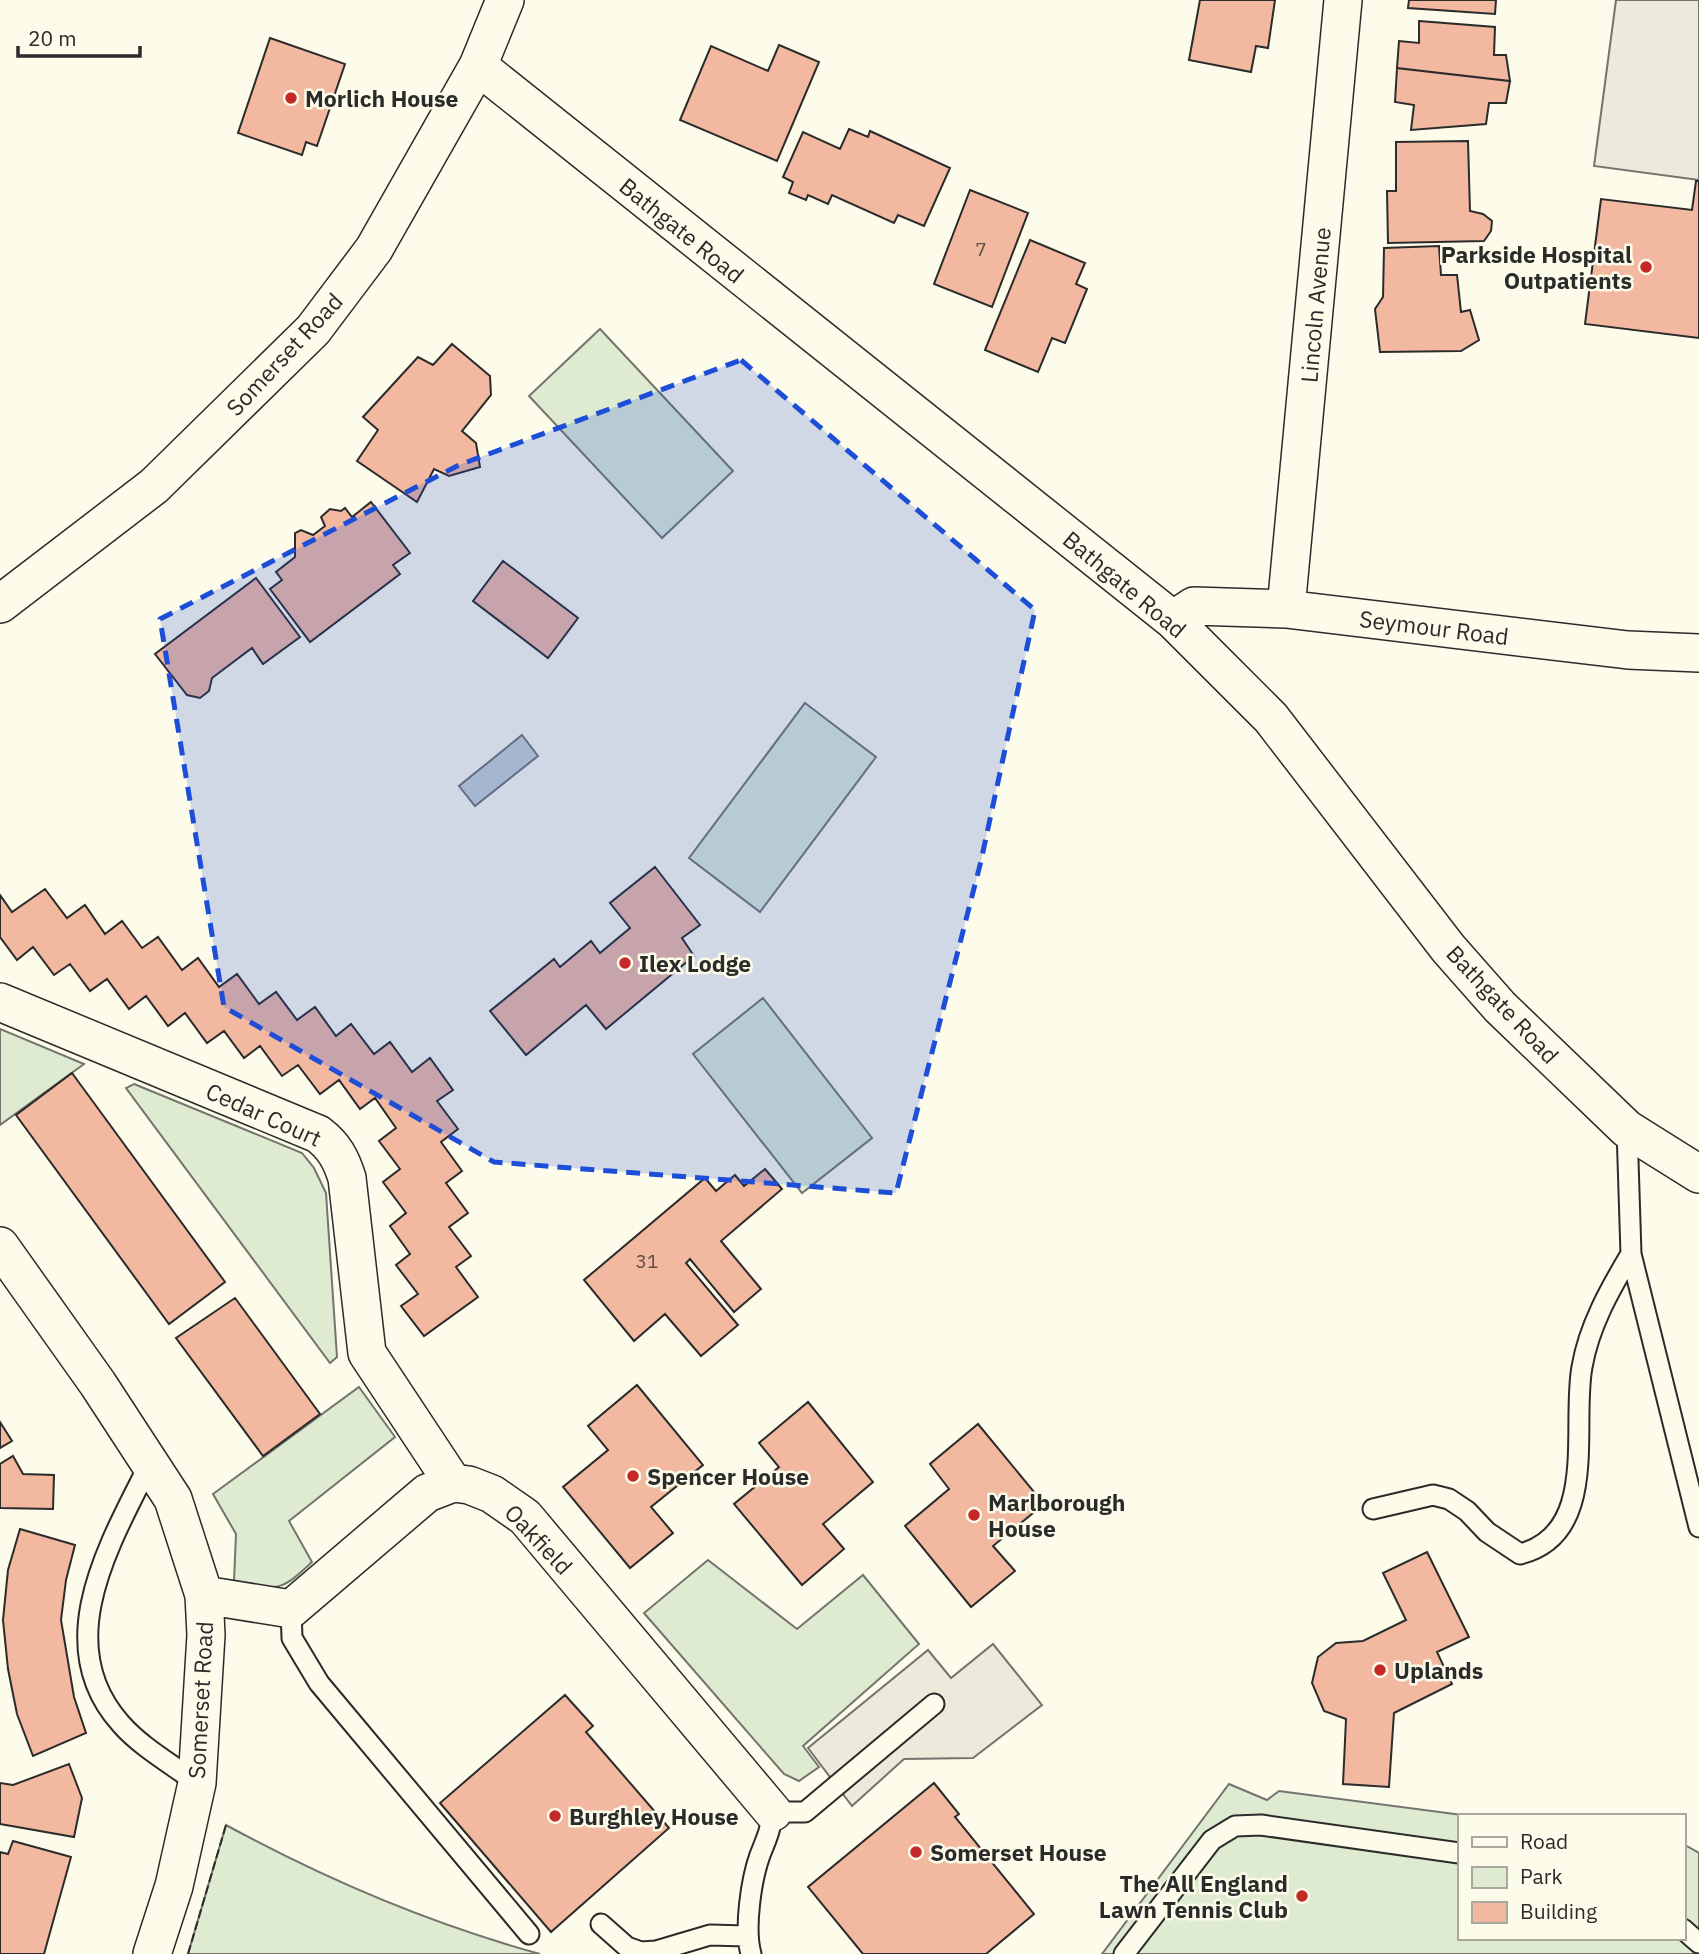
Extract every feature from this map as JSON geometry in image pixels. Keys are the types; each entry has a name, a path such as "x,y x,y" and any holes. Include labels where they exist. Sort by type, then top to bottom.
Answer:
{"street":[{"name":"Somerset Road","path":"0,604 155,486 313,330 374,249 478,66 505,0"},
{"name":"Lincoln Avenue","path":"1286,609 1343,0"},
{"name":"Bathgate Road","path":"478,66 1173,620 1272,718 1448,948 1500,1007 1627,1129 1699,1174"},
{"name":"Seymour Road","path":"1173,620 1194,606 1286,609 1615,649 1699,653"},
{"name":"Cedar Court","path":"0,1002 318,1134 329,1142 341,1160 346,1178 367,1353 453,1483"},
{"name":"Somerset Road","path":"0,1246 173,1500 204,1595 206,1635 197,1783 174,1886 152,1954"},
{"path":"204,1595 291,1609 411,1505 427,1493 453,1483"},
{"name":"Oakfield","path":"453,1483 492,1494 524,1517 773,1812"}],"lane":[{"path":"1627,1129 1631,1254 1699,1527"},
{"path":"1373,1508 1433,1495 1449,1499 1467,1511 1487,1532 1520,1554 1539,1549 1556,1534 1571,1502 1578,1473 1581,1370 1588,1340 1613,1284 1631,1254"},
{"path":"150,1463 107,1549 93,1594 86,1646 99,1695 122,1726 197,1783"},
{"path":"291,1609 292,1638 319,1683 529,1934"},
{"path":"601,1924 626,1947 641,1952 668,1948 710,1935 748,1945 759,1857 771,1831 773,1812 805,1812 934,1704"},
{"path":"1124,1954 1212,1840 1235,1826 1261,1825 1458,1853"},
{"path":"1685,1931 1699,1943"}],"highlighted area":[{"path":"741,360 1035,610 981,861 896,1193 494,1162 224,1007 160,619 459,465"}],"green space":[{"path":"600,329 733,471 662,538 529,396"},
{"path":"805,703 876,757 760,912 689,858"},
{"path":"763,998 872,1138 802,1193 693,1054"},
{"path":"0,1029 84,1064 0,1125"},
{"path":"134,1084 302,1153 314,1168 326,1193 337,1357 330,1363 126,1088"},
{"path":"359,1387 395,1437 289,1521 312,1562 301,1572 292,1580 277,1586 234,1581 236,1534 213,1494"},
{"path":"708,1560 797,1629 863,1575 919,1644 803,1746 819,1767 799,1781 784,1774 644,1613"},
{"name":"The All England Lawn Tennis Club","path":"1229,1784 1267,1800 1279,1791 1458,1814 1458,1940 1685,1940 1685,1845 1699,1853 1699,1954 1102,1954"},
{"path":"226,1825 340,1882 459,1929 540,1954 188,1954"}],"shaded area":[{"path":"1616,0 1699,0 1699,180 1594,166"},
{"path":"522,735 538,756 475,806 459,786"},
{"path":"993,1644 1042,1705 973,1758 904,1759 852,1806 808,1748 928,1650 951,1678"}],"building":[{"path":"1200,0 1275,0 1268,48 1256,46 1251,72 1189,60"},
{"path":"1409,0 1496,0 1495,14 1408,8"},
{"path":"1419,21 1495,27 1494,55 1506,55 1510,81 1397,68 1399,41 1419,43"},
{"name":"Morlich House","path":"270,38 345,64 317,146 306,142 302,155 238,133"},
{"path":"779,45 819,62 777,161 680,120 711,46 768,71"},
{"path":"1397,68 1510,81 1506,103 1489,103 1486,124 1411,130 1414,105 1395,102"},
{"path":"849,129 868,137 870,131 950,168 924,226 898,215 894,223 832,195 828,204 808,195 806,200 789,193 793,182 783,177 803,132 840,149"},
{"path":"1468,141 1470,211 1483,214 1492,221 1491,231 1484,241 1388,243 1387,191 1396,191 1396,142"},
{"name":"Parkside Hospital Outpatients","path":"1696,181 1699,181 1699,338 1585,324 1601,199 1692,210"},
{"path":"970,190 1028,213 992,307 934,284"},
{"path":"1030,240 1085,263 1076,284 1087,289 1065,343 1052,338 1038,372 985,350"},
{"path":"1439,246 1441,275 1457,275 1461,312 1470,310 1479,340 1461,351 1380,352 1375,309 1383,297 1384,248"},
{"path":"452,344 490,376 491,395 462,431 476,443 480,467 449,476 434,469 417,502 357,461 378,430 363,417 418,357 433,365"},
{"path":"371,502 410,553 393,565 400,574 310,642 270,589 282,580 276,572 295,557 295,533 301,530 313,535 325,526 321,517 330,509 341,511 345,508 352,517"},
{"path":"503,561 578,618 548,658 473,601"},
{"path":"256,578 300,637 263,664 252,648 212,678 209,691 200,698 187,695 155,654"},
{"name":"Ilex Lodge","path":"655,867 700,925 682,938 694,956 606,1029 586,1005 526,1055 490,1011 554,959 560,967 591,941 600,953 630,928 610,903"},
{"path":"45,889 67,918 85,905 105,934 122,921 142,948 158,937 182,970 198,958 219,987 237,974 259,1004 276,992 297,1020 315,1007 336,1036 351,1024 374,1054 390,1042 412,1072 430,1058 453,1090 437,1101 458,1129 441,1142 462,1171 446,1183 468,1213 449,1227 471,1256 456,1267 478,1297 424,1336 401,1306 418,1294 396,1265 410,1254 390,1226 406,1213 383,1182 400,1169 379,1141 396,1128 375,1098 360,1109 339,1080 320,1094 298,1065 282,1076 260,1046 244,1058 224,1031 207,1043 185,1013 168,1026 146,996 129,1009 107,979 90,991 70,964 54,975 33,947 17,960 0,937 0,895 12,912"},
{"path":"72,1073 225,1282 169,1324 16,1115"},
{"path":"765,1169 782,1189 721,1241 761,1289 734,1312 690,1259 686,1263 738,1325 701,1356 665,1314 634,1341 584,1280 705,1178 716,1191 735,1175 744,1186"},
{"path":"235,1298 320,1414 263,1456 176,1338"},
{"name":"Spencer House","path":"637,1385 703,1465 651,1507 673,1533 630,1568 563,1487 608,1450 588,1426"},
{"path":"808,1402 873,1482 823,1524 844,1549 802,1585 734,1504 779,1467 759,1443"},
{"path":"0,1422 12,1441 0,1448"},
{"name":"Marlborough House","path":"978,1424 1044,1504 993,1546 1015,1571 971,1607 905,1526 949,1489 930,1464"},
{"path":"13,1456 23,1474 54,1475 53,1509 0,1508 0,1464"},
{"path":"20,1529 75,1545 66,1580 61,1620 74,1697 86,1733 33,1756 17,1714 8,1669 3,1620 8,1570"},
{"name":"Uplands","path":"1427,1552 1469,1637 1437,1652 1452,1684 1394,1713 1389,1787 1343,1784 1346,1719 1324,1711 1312,1683 1318,1657 1336,1643 1363,1641 1406,1620 1383,1573"},
{"name":"Burghley House","path":"565,1695 593,1726 586,1732 669,1828 551,1932 440,1803"},
{"path":"69,1764 82,1798 74,1837 0,1824 0,1783 13,1785"},
{"name":"Somerset House","path":"934,1783 959,1814 955,1817 1034,1914 986,1954 863,1954 808,1887"},
{"path":"13,1841 71,1857 44,1954 0,1954 0,1852 8,1854"}],"fence":[{"path":"188,1954 226,1825"}],"place":[{"name":"Morlich House","path":"291,98"},
{"name":"Parkside Hospital Outpatients","path":"1646,267"},
{"name":"Ilex Lodge","path":"625,963"},
{"name":"Spencer House","path":"633,1476"},
{"name":"Marlborough House","path":"974,1515"},
{"name":"Uplands","path":"1380,1670"},
{"name":"Burghley House","path":"555,1816"},
{"name":"Somerset House","path":"916,1852"},
{"name":"The All England Lawn Tennis Club","path":"1302,1896"}]}
